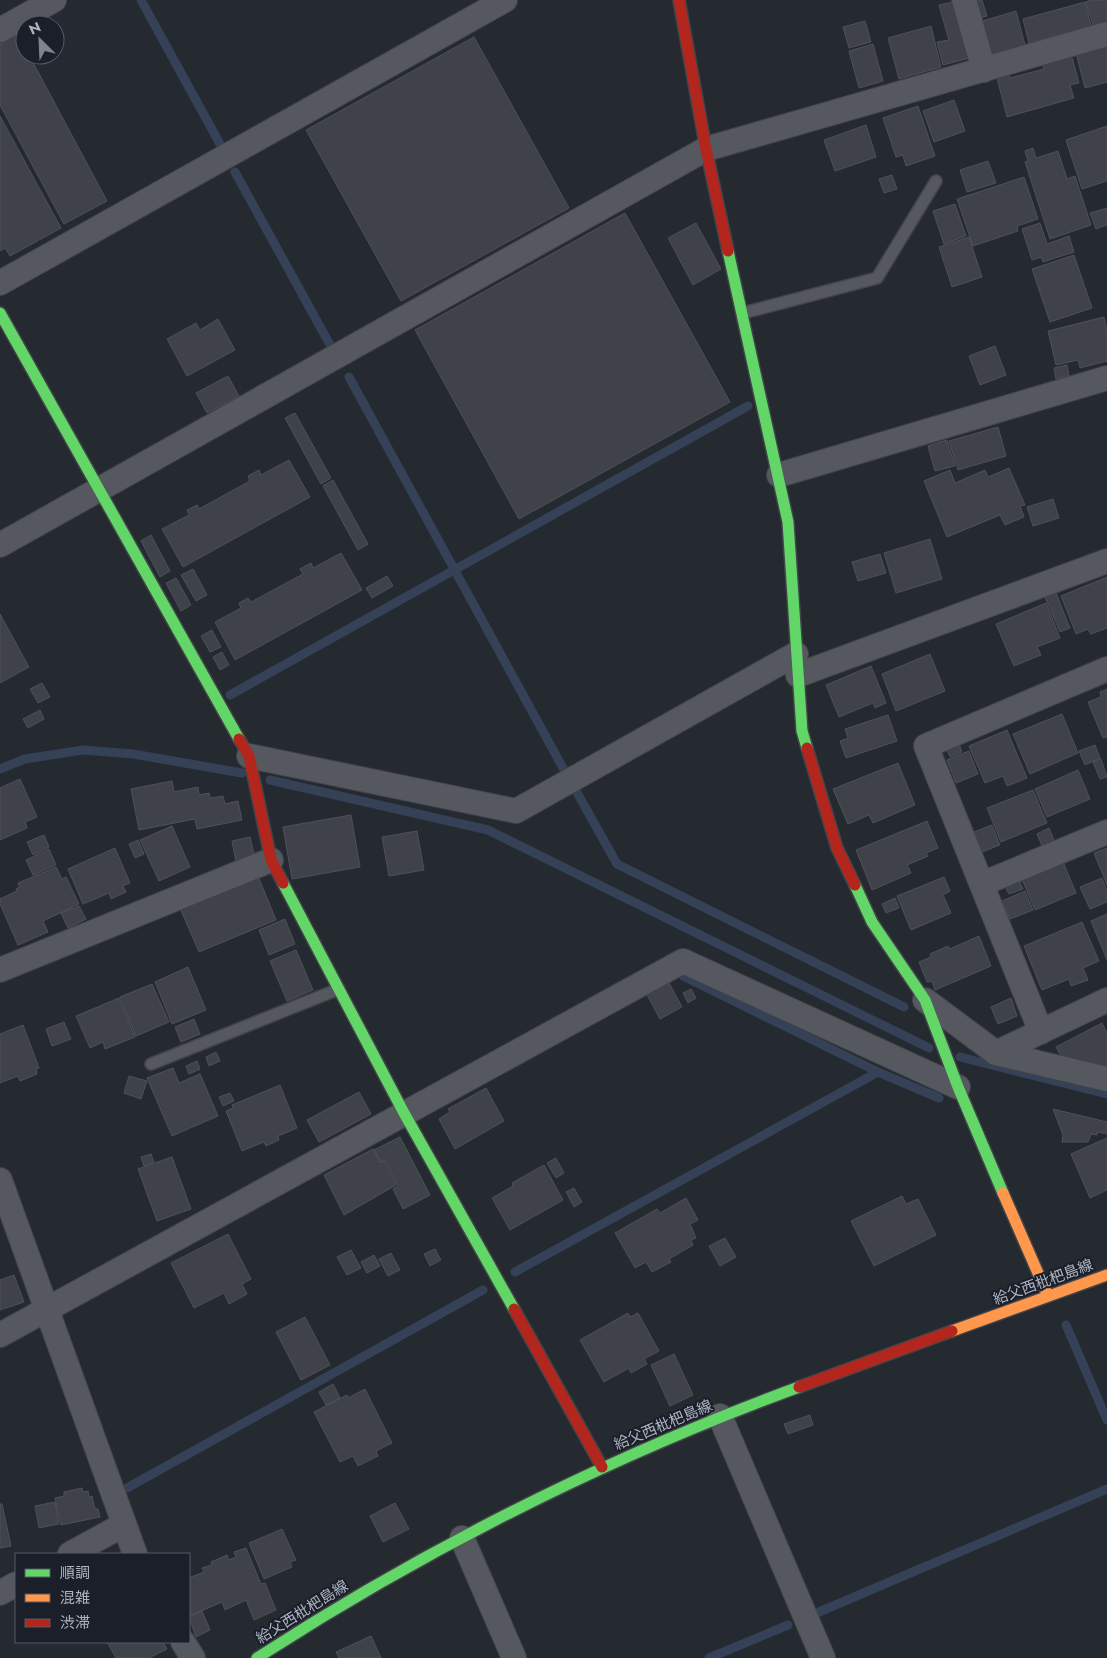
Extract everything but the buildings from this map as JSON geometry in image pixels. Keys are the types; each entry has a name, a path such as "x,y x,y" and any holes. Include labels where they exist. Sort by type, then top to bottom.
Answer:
{"street":[{"path":"0,30 54,0"},
{"path":"0,283 505,0"},
{"path":"679,0 706,149 788,522 802,731 819,792 838,848 872,922 925,1000 958,1087 1048,1296"},
{"path":"964,0 984,70"},
{"path":"0,546 100,488 706,149 1107,34"},
{"path":"0,313 249,756 271,860 404,1113 602,1467"},
{"path":"779,475 1107,378"},
{"path":"249,756 516,810 797,665 1107,561"},
{"path":"1042,1032 926,746 1107,669"},
{"path":"982,884 1107,832"},
{"path":"0,970 271,860"},
{"path":"0,1335 683,961 958,1087"},
{"path":"925,1000 996,1053 1107,1079"},
{"path":"996,1053 1107,1000"},
{"path":"0,1180 135,1553"},
{"name":"給父西枇杷島線","path":"257,1658 330,1611 462,1538 602,1467 720,1416 1107,1275"},
{"path":"720,1416 823,1658"},
{"path":"72,1553 123,1525"},
{"path":"462,1538 514,1658"},
{"path":"0,1593 15,1585"},
{"path":"184,1643 193,1658"}],"lane":[{"path":"743,313 876,278 936,181"},
{"path":"152,1064 339,989"}],"waterway":[{"path":"141,0 220,144"},
{"path":"235,172 329,343"},
{"path":"349,377 563,768"},
{"path":"230,695 748,406"},
{"path":"0,769 25,759 83,750 133,754 242,773"},
{"path":"270,780 488,830 929,1048"},
{"path":"575,789 617,864 904,1007"},
{"path":"683,976 878,1072 939,1098"},
{"path":"960,1057 1107,1094"},
{"path":"515,1272 878,1072"},
{"path":"127,1488 483,1290"},
{"path":"1066,1325 1107,1420"},
{"path":"819,1612 1107,1489"},
{"path":"709,1658 788,1625"}],"traffic: fast":[{"path":"728,251 788,522 802,731 807,748"},
{"path":"0,313 239,739"},
{"path":"283,883 404,1113 514,1309"},
{"path":"855,885 872,922 925,1000 958,1087 1003,1193"},
{"path":"257,1658 387,1579 453,1542 520,1508 658,1443 799,1387"}],"traffic: slow":[{"path":"1003,1193 1048,1296"},
{"path":"952,1331 1107,1275"}],"traffic: jam":[{"path":"679,0 706,149 728,251"},
{"path":"239,739 249,756 271,860 283,883"},
{"path":"807,748 837,848 855,885"},
{"path":"514,1309 602,1467"},
{"path":"799,1387 952,1331"}]}
